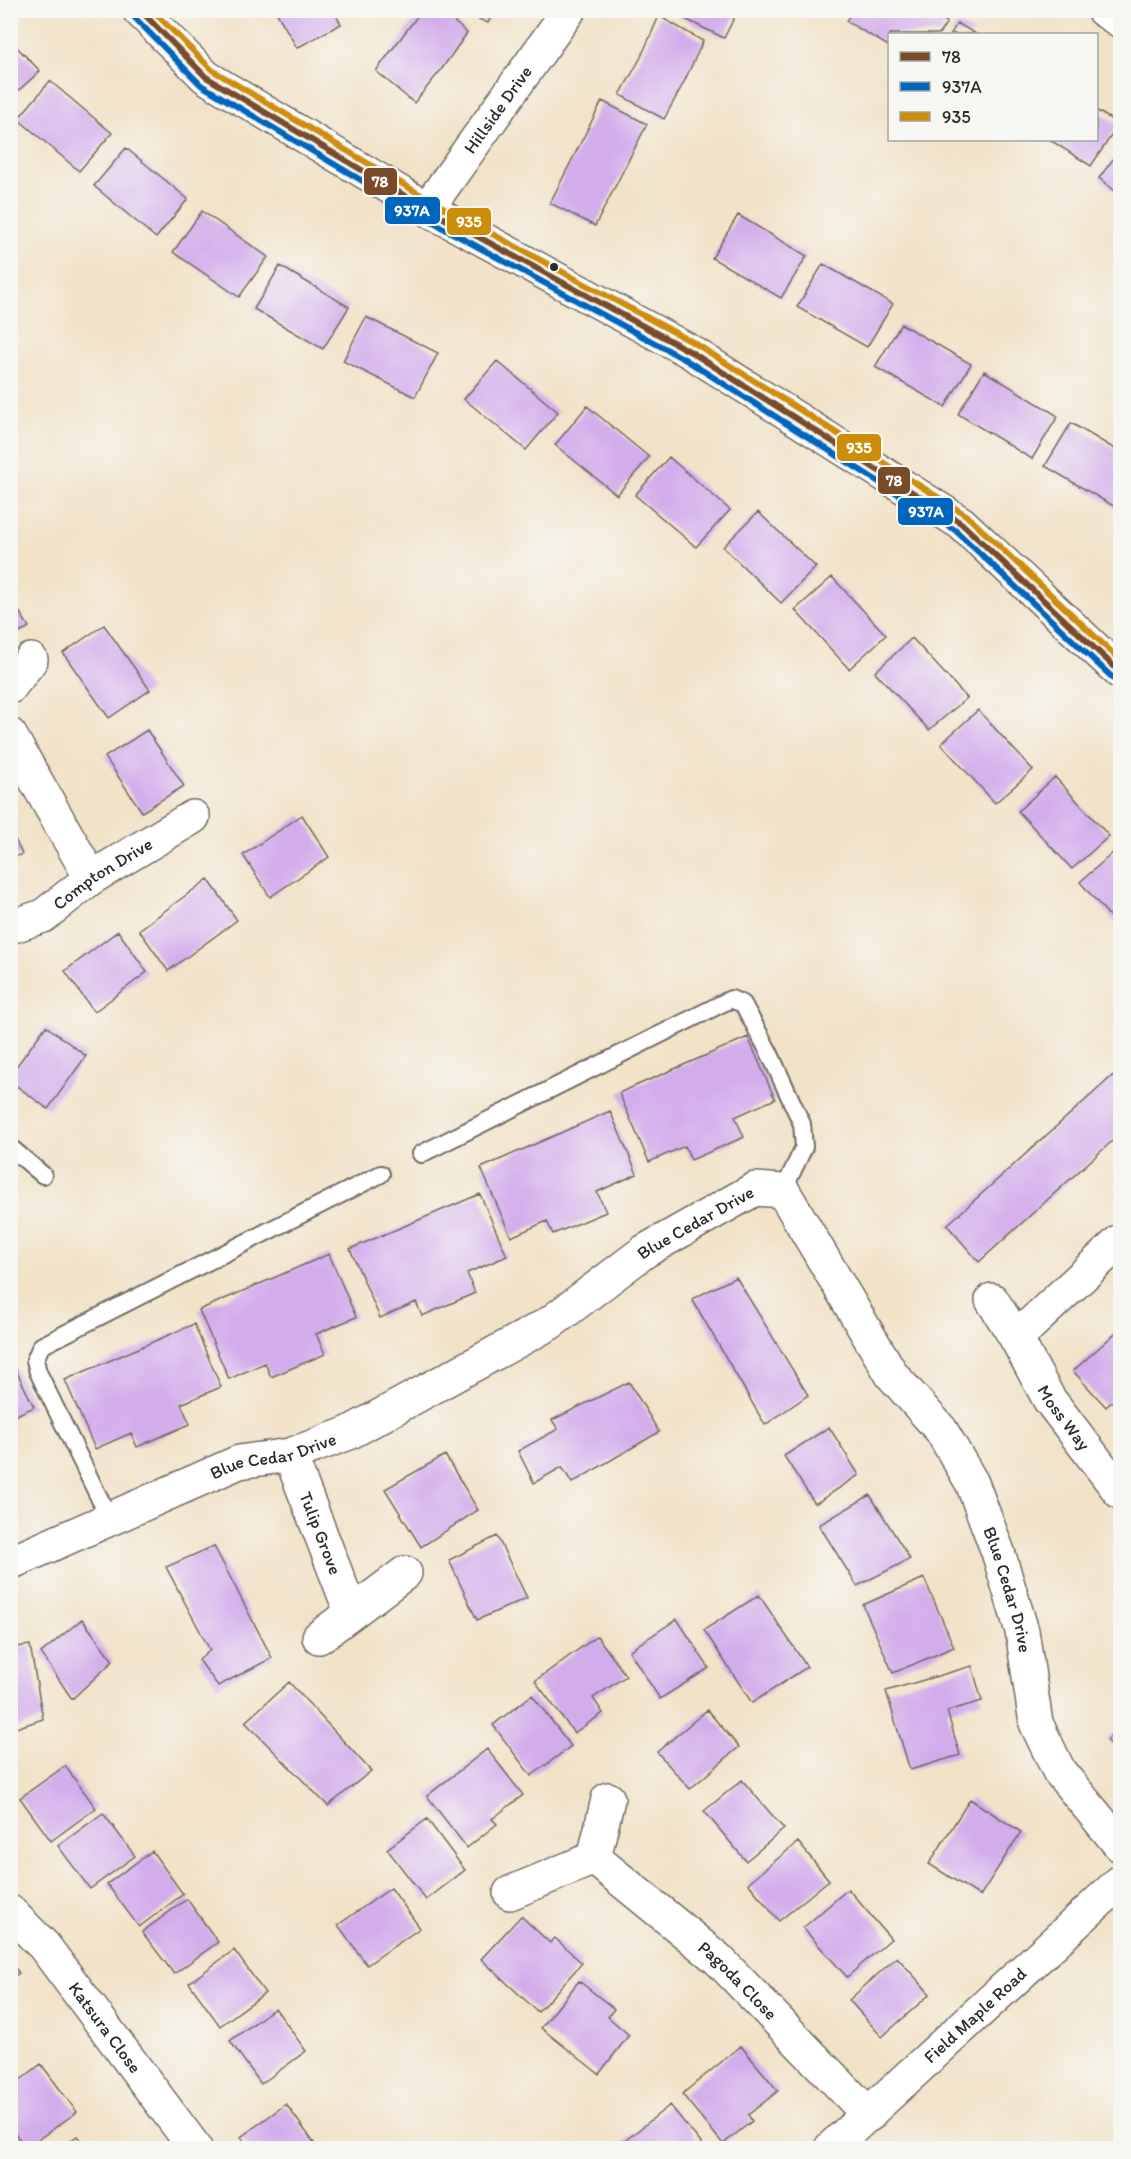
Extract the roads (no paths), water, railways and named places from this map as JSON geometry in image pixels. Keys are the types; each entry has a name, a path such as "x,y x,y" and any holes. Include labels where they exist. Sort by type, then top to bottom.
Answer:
{"street":[{"path":"139,10 206,77 426,209 691,352 961,523 1120,672"},
{"name":"Hillside Drive","path":"426,209 569,10"},
{"path":"1103,10 1120,21"},
{"path":"10,687 32,660"},
{"path":"10,735 91,878"},
{"name":"Compton Drive","path":"10,927 43,916 91,878 194,817"},
{"name":"Blue Cedar Drive","path":"10,1563 239,1462 290,1455 349,1433 550,1323 645,1251 755,1189 783,1191 892,1375 941,1430 972,1483 998,1552 1022,1631 1036,1724 1059,1771 1120,1845"},
{"path":"1016,1338 1120,1241"},
{"name":"Moss Way","path":"992,1299 1049,1399 1120,1492"},
{"name":"Tulip Grove","path":"290,1455 351,1612"},
{"path":"319,1637 405,1573"},
{"path":"510,1893 594,1858 608,1799"},
{"name":"Pagoda Close","path":"594,1858 718,1959 869,2115"},
{"name":"Field Maple Road","path":"831,2148 1120,1882"},
{"name":"Katsura Close","path":"10,1912 44,1946 195,2148"}],"lane":[{"path":"421,1154 730,999 743,1004 769,1052 802,1124 804,1147 783,1191"},
{"path":"10,1147 43,1175"},
{"path":"110,1520 38,1372 35,1360 41,1346 381,1174"}]}
